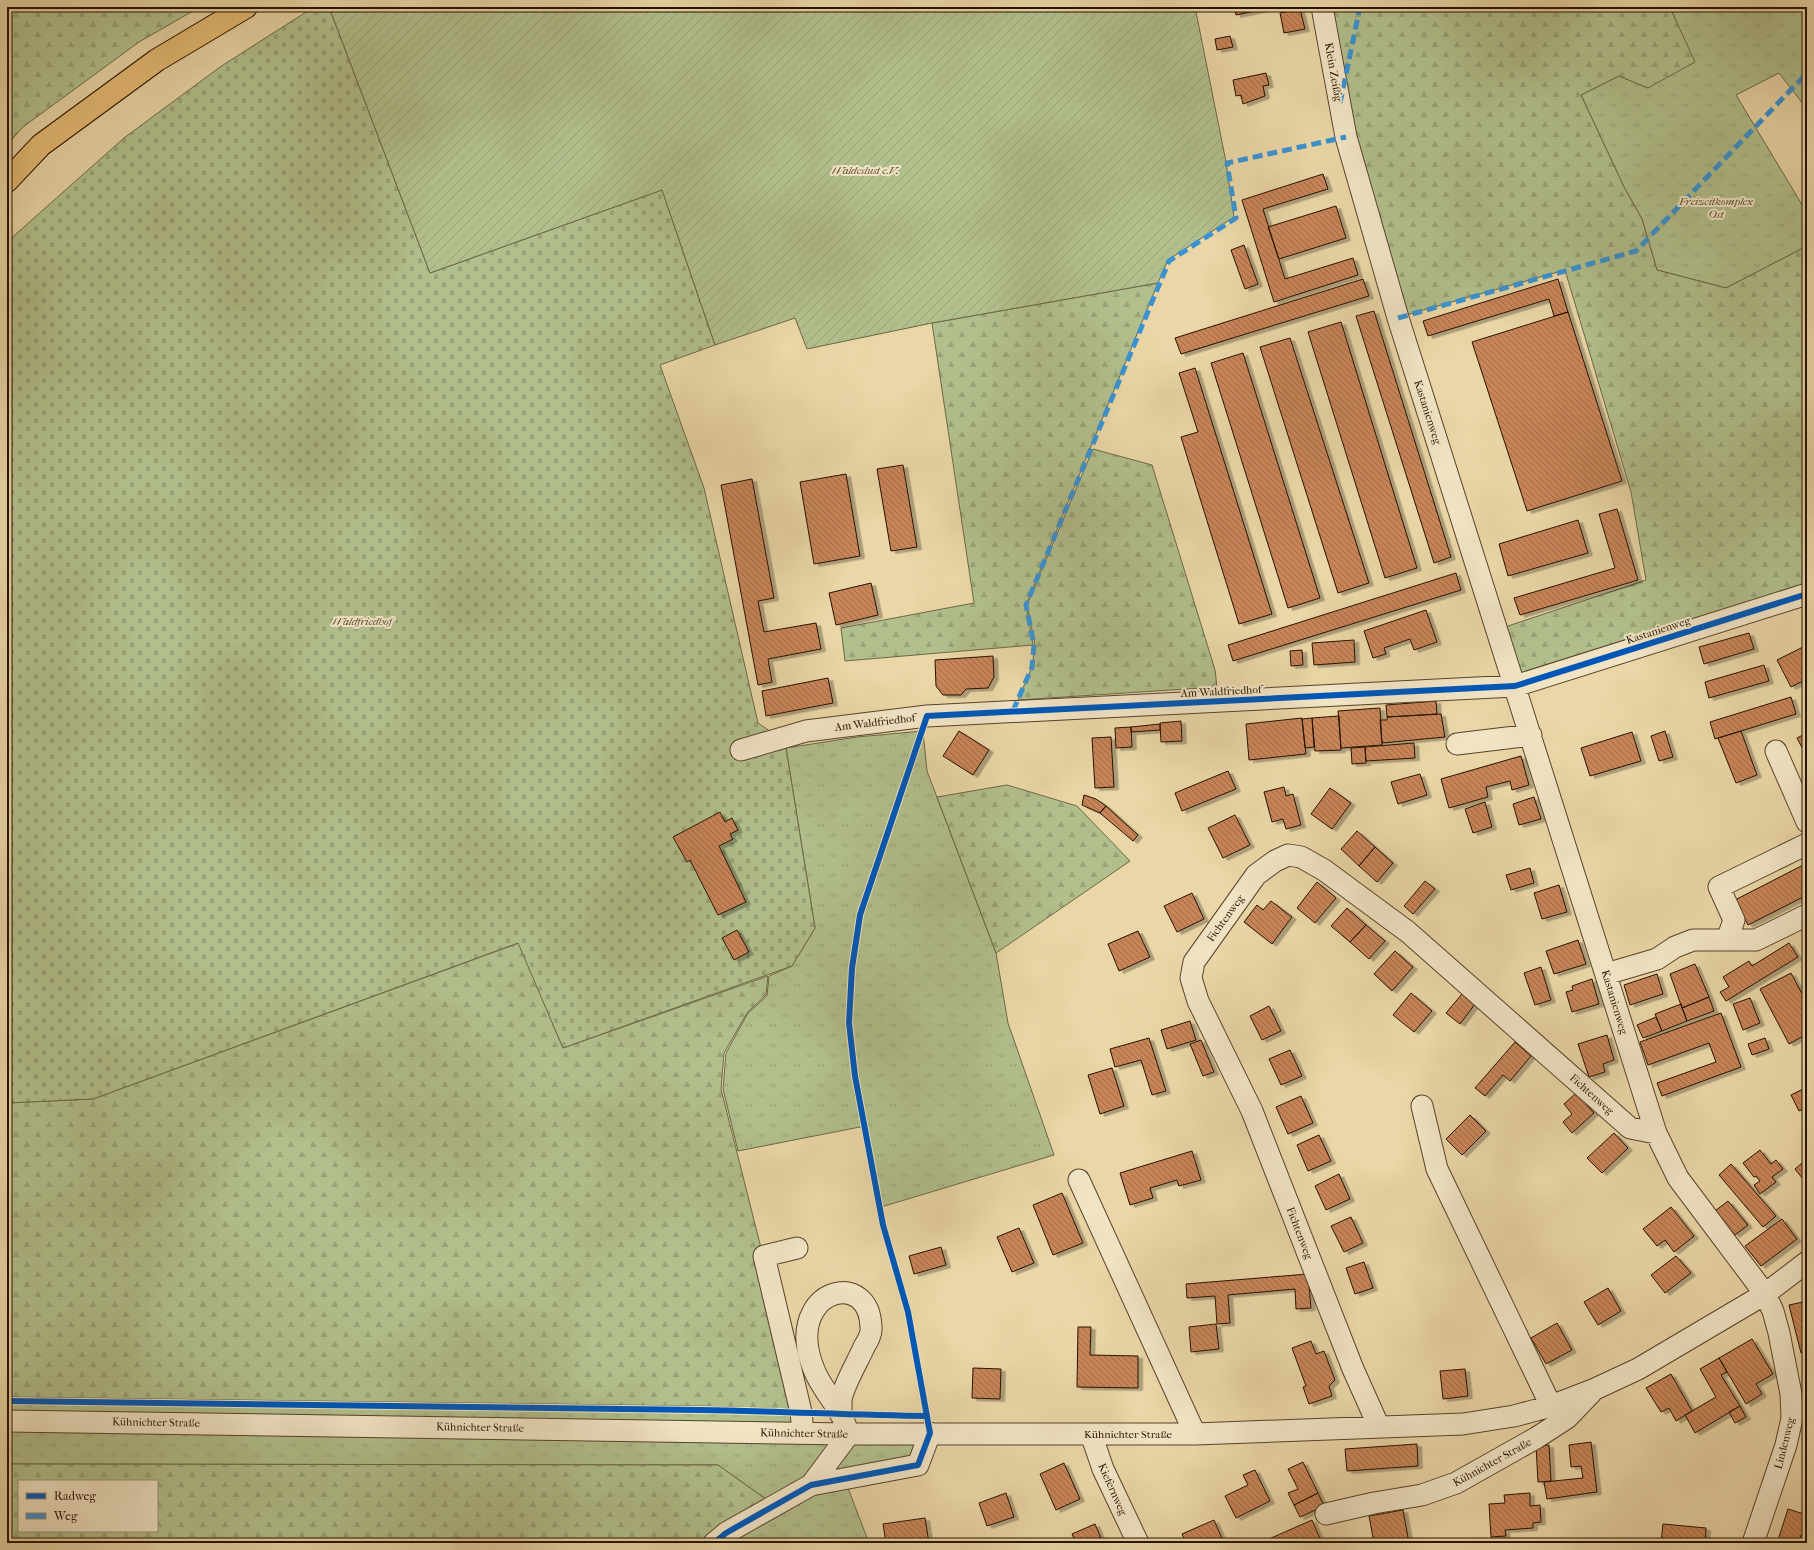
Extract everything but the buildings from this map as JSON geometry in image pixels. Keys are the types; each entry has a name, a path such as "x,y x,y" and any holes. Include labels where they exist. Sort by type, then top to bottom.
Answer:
{"main road":[{"path":"7,180 42,145 157,60 246,7"}],"street":[{"name":"Klein Zeißig","path":"1322,7 1346,138"},
{"name":"Kastanienweg","path":"1346,138 1398,318 1516,686 1656,1133 1678,1178 1765,1294"},
{"name":"Kastanienweg","path":"1516,686 1807,594"},
{"name":"Am Waldfriedhof","path":"741,750 806,731 927,716 1516,686"},
{"path":"1457,744 1531,734"},
{"path":"1776,751 1807,822"},
{"path":"1728,940 1734,920 1720,887 1807,844"},
{"name":"Fichtenweg","path":"1379,1427 1353,1369 1252,1111 1198,1002 1191,978 1194,962 1256,876 1275,861 1288,855 1301,857 1324,870 1408,932 1630,1128 1656,1133"},
{"path":"1606,974 1657,959 1675,947 1693,940 1756,940 1807,915"},
{"path":"1422,1106 1437,1169 1551,1406"},
{"path":"1079,1180 1195,1434"},
{"path":"797,1248 764,1256 800,1412 803,1433"},
{"name":"Kühnichter Straße","path":"7,1421 803,1433 845,1424 930,1433 1091,1434 1195,1434 1463,1424 1514,1416 1551,1406 1595,1389 1638,1369 1765,1294 1807,1262"},
{"path":"811,1485 845,1424 841,1399 872,1329 864,1302 851,1294 836,1292 820,1301 812,1314 807,1328 808,1349 813,1370 845,1424"},
{"name":"Lindenweg","path":"1753,1543 1784,1452 1792,1418 1791,1394 1779,1333 1774,1311 1765,1294"},
{"name":"Kühnichter Straße","path":"1326,1514 1422,1494 1456,1483 1536,1438 1567,1418 1595,1389"},
{"path":"714,1543 726,1533 811,1485 918,1465 930,1433"},
{"name":"Kiefernweg","path":"1091,1434 1103,1469 1138,1543"}],"green space":[{"path":"7,7 200,7 139,42 23,127 7,145"},
{"name":"Waldfriedhof","path":"314,7 329,7 430,273 662,190 715,345 660,365 704,488 758,723 780,738 786,748 815,928 792,966 563,1048 518,943 93,1099 7,1103 7,242 124,138 220,67"},
{"name":"Waldeslust e.V.","path":"329,7 1195,7 1226,162 1234,217 1168,260 1158,283 932,323 807,349 795,318 715,345 662,190 430,273"},
{"path":"1322,7 1673,7 1672,12 1695,62 1648,88 1619,76 1581,95 1624,187 1642,219 1657,270 1726,288 1807,246 1807,450 1805,451 1807,454 1807,594 1516,684 1499,629 1646,580 1631,492 1565,270 1399,317"},
{"name":"Freizeitkomplex Ost","path":"1673,7 1807,7 1807,109 1779,73 1736,95 1807,213 1807,246 1726,288 1657,270 1642,219 1624,187 1581,95 1619,76 1648,88"},
{"path":"1158,283 1026,605 1033,645 845,661 841,628 974,603 932,323"},
{"path":"1093,449 1152,465 1215,670 1217,687 1018,700 1032,667 1035,645 1027,605"},
{"path":"923,731 927,771 996,953 1008,1023 1054,1155 881,1207 865,1126 738,1151 723,1089 726,1053 748,1013 767,996 769,976 792,966 815,928 786,748 857,737"},
{"path":"1007,785 1077,806 1130,861 996,953 937,797"},
{"path":"519,943 563,1048 768,976 766,995 747,1013 724,1053 721,1089 763,1256 797,1409 700,1406 7,1397 7,1103 93,1099"},
{"path":"7,1397 700,1406 797,1409 802,1432 7,1420"},
{"path":"7,1422 847,1435 810,1484 774,1505 718,1465 7,1464"},
{"path":"929,1433 918,1464 814,1484 849,1435"},
{"path":"7,1464 718,1465 774,1505 713,1543 7,1543"},
{"path":"845,1480 869,1543 715,1543"}],"marked path":[{"path":"1340,103 1360,7"},
{"path":"1398,318 1636,251 1807,73"},
{"path":"1013,711 1032,667 1034,645 1026,605 1169,261 1236,218 1227,163 1346,137"}],"cycle path":[{"path":"714,1543 726,1533 811,1485 918,1465 930,1433 908,1312 883,1225 855,1076 849,1023 852,968 860,915 927,716 1515,686 1807,594"},
{"path":"7,1401 700,1410 927,1416"}]}
